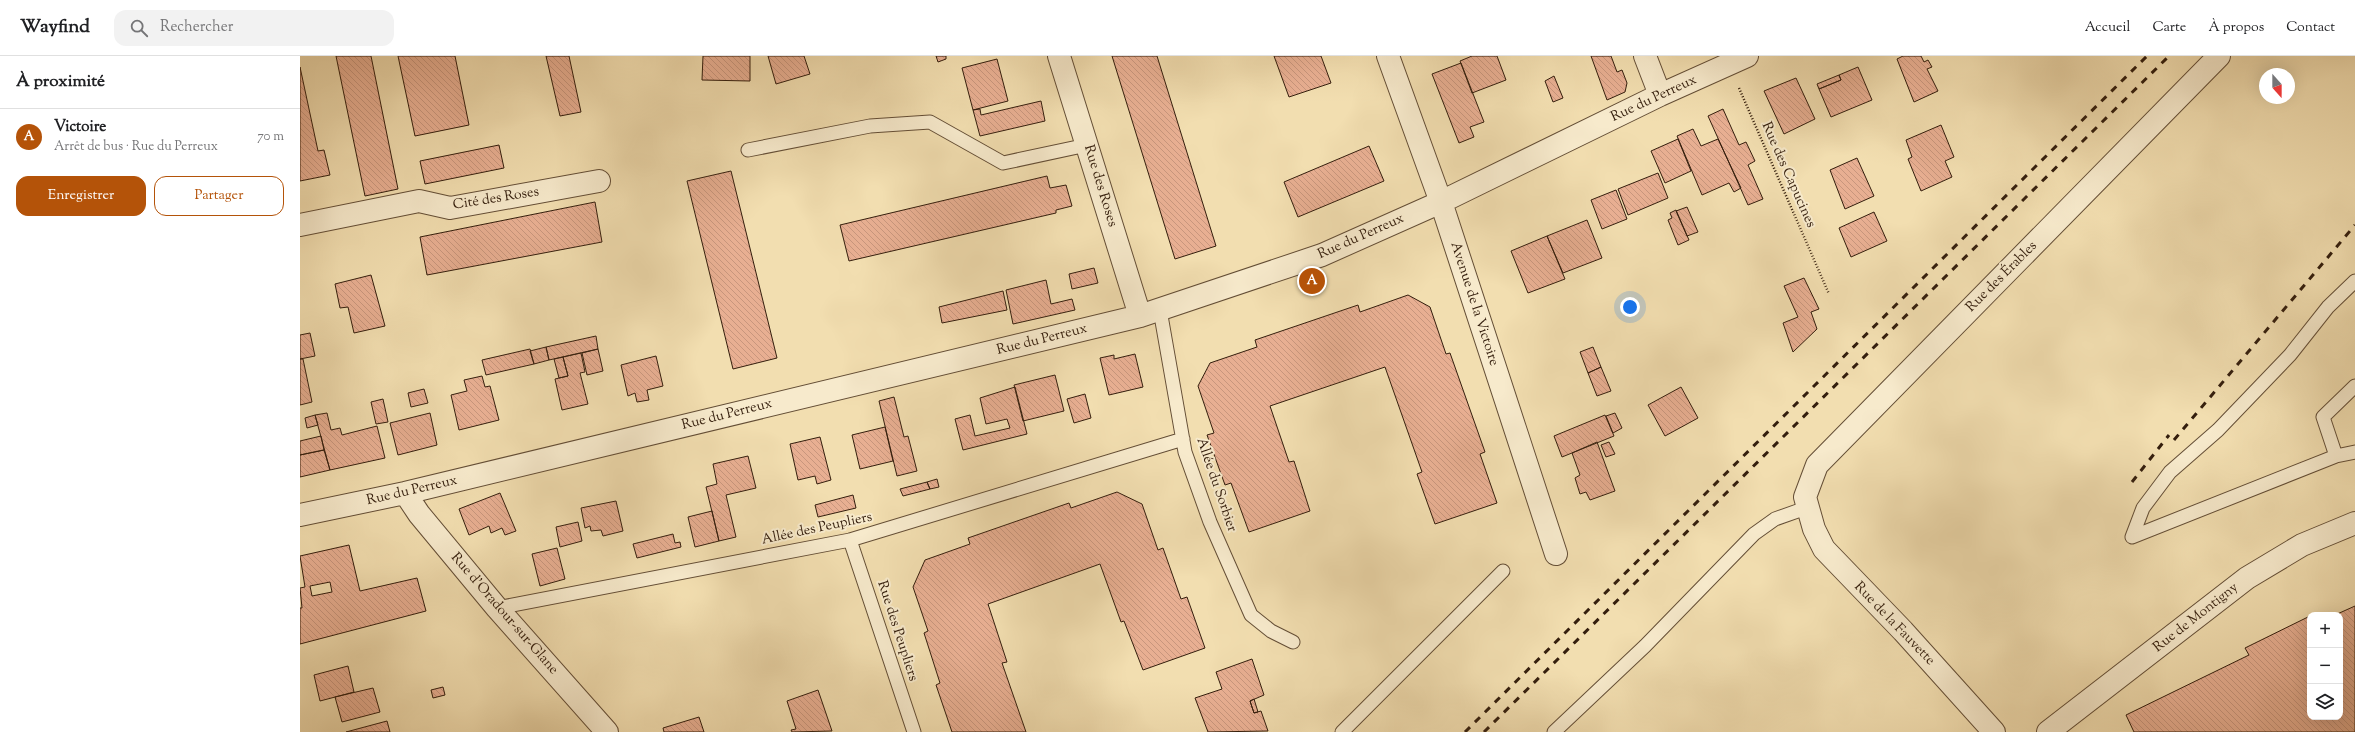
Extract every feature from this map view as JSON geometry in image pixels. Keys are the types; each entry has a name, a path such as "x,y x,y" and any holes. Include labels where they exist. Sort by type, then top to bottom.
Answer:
{"street":[{"name":"Rue des Roses","path":"1059,56 1087,145 1150,313"},
{"name":"Avenue de la Victoire","path":"1388,56 1441,202 1556,554"},
{"path":"1645,56 1660,95"},
{"name":"Rue des Érables","path":"1806,508 1805,497 1817,465 2219,56"},
{"name":"Rue du Perreux","path":"300,515 405,493 1150,313 1322,256 1441,202 1660,95 1738,60"},
{"name":"Cité des Roses","path":"300,225 419,201 450,208 599,181"},
{"name":"Rue d'Oradour-sur-Glane","path":"405,493 419,514 497,608 606,732"},
{"name":"Rue de la Fauvette","path":"1806,508 1814,529 1828,553 1904,631 1994,732"},
{"name":"Rue de Montigny","path":"2048,732 2247,578 2302,545 2355,523"}],"lane":[{"path":"748,150 870,126 930,122 1003,163 1087,145"},
{"path":"2355,281 2328,307 2290,355 2224,424 2170,472 2143,508 2132,537 2336,456 2355,452"},
{"name":"Allée du Sorbier","path":"1150,313 1183,439 1185,452 1210,522 1252,615 1271,631 1293,642"},
{"path":"2336,456 2323,417 2355,386"},
{"name":"Allée des Peupliers","path":"497,608 850,540 1183,439"},
{"path":"1554,732 1645,646 1754,534 1775,520 1806,508"},
{"name":"Rue des Peupliers","path":"850,540 914,732"},
{"path":"1342,732 1503,572"}],"path":[{"name":"Rue des Capucines","path":"1738,60 1829,294"}],"building":[{"path":"336,56 371,56 398,189 365,196"},
{"path":"398,56 455,56 469,125 415,136"},
{"path":"546,56 569,56 581,112 560,116"},
{"path":"703,56 750,56 750,81 702,80"},
{"path":"768,56 804,56 810,74 776,84"},
{"path":"936,56 946,56 946,59 938,62"},
{"path":"1112,56 1157,56 1216,246 1175,259"},
{"path":"1274,56 1321,56 1331,83 1289,97"},
{"path":"1472,56 1497,56 1506,80 1472,93 1460,61"},
{"path":"1591,56 1611,56 1617,72 1622,70 1627,83 1625,92 1607,100"},
{"path":"1903,56 1921,56 1924,62 1928,60 1932,67 1927,69 1938,91 1914,102 1897,59"},
{"path":"997,59 1008,101 973,110 962,68"},
{"path":"1461,63 1484,122 1470,127 1474,137 1459,143 1432,74"},
{"path":"300,67 318,151 324,150 330,175 300,181"},
{"path":"1858,67 1872,100 1831,117 1819,89 1841,80 1839,75"},
{"path":"1839,75 1841,80 1819,89 1817,84"},
{"path":"1554,76 1563,98 1553,102 1545,81"},
{"path":"1796,78 1815,119 1784,134 1764,91"},
{"path":"1041,101 1045,121 980,136 973,110 980,109 981,115"},
{"path":"1723,109 1739,145 1746,142 1755,161 1748,165 1763,199 1748,205 1708,116"},
{"path":"1941,125 1954,157 1945,161 1952,177 1921,191 1908,159 1912,157 1906,140"},
{"path":"1693,129 1701,146 1718,139 1741,188 1734,192 1729,183 1702,195 1677,136"},
{"path":"1678,139 1691,171 1665,183 1651,151"},
{"path":"499,145 504,168 425,184 420,161"},
{"path":"1369,146 1384,181 1298,217 1284,182"},
{"path":"1857,158 1874,196 1845,209 1830,170"},
{"path":"731,171 777,358 733,369 687,181"},
{"path":"1658,173 1668,198 1628,215 1618,189"},
{"path":"1047,176 1050,188 1066,185 1072,206 1056,210 1056,213 849,261 840,225"},
{"path":"1616,190 1627,219 1602,229 1591,200"},
{"path":"595,202 602,242 427,275 420,237"},
{"path":"1687,207 1698,232 1687,236 1676,211"},
{"path":"1676,210 1689,240 1678,245 1668,220 1672,218 1670,213"},
{"path":"1874,212 1887,241 1851,257 1839,228"},
{"path":"1587,220 1602,258 1563,273 1547,236"},
{"path":"1547,236 1565,279 1528,293 1511,251"},
{"path":"1094,268 1098,283 1072,289 1069,274"},
{"path":"371,275 385,326 354,333 348,307 340,308 335,284"},
{"path":"1804,278 1819,309 1811,312 1817,329 1793,352 1783,323 1798,317 1784,286"},
{"path":"1046,280 1051,304 1072,299 1075,310 1013,324 1006,290"},
{"path":"1003,291 1007,310 942,323 939,307"},
{"path":"1408,295 1430,307 1446,354 1450,353 1485,452 1480,454 1497,503 1435,524 1417,474 1422,472 1385,367 1270,406 1289,462 1294,461 1310,511 1249,532 1231,483 1225,485 1207,435 1214,433 1198,386 1210,363 1257,347 1255,340 1358,305 1360,312"},
{"path":"310,333 315,356 300,359 300,335"},
{"path":"596,336 598,349 549,360 546,347"},
{"path":"546,347 549,360 534,364 530,351"},
{"path":"1593,347 1601,367 1588,373 1580,352"},
{"path":"530,349 534,364 486,375 482,360"},
{"path":"598,349 603,371 587,375 582,353"},
{"path":"581,353 585,372 580,373 588,404 562,410 555,379 568,376 563,357"},
{"path":"1135,354 1143,387 1109,395 1100,358 1114,355 1114,359"},
{"path":"656,356 663,386 647,390 649,400 637,402 635,393 628,396 621,365"},
{"path":"563,357 568,376 559,378 554,359"},
{"path":"300,359 303,359 312,402 300,405"},
{"path":"1601,367 1611,391 1597,396 1588,373"},
{"path":"1055,375 1064,411 1023,421 1014,385"},
{"path":"482,376 485,387 490,386 499,420 459,430 451,395 467,391 464,380"},
{"path":"1015,387 1027,434 963,450 955,419 970,415 975,436 1010,428 1007,419 986,424 980,398"},
{"path":"1681,387 1698,418 1665,436 1648,405"},
{"path":"424,389 428,403 411,407 408,393"},
{"path":"1085,394 1091,418 1074,423 1067,399"},
{"path":"894,397 904,437 908,436 917,471 897,476 879,401"},
{"path":"383,399 388,422 376,424 371,402"},
{"path":"327,413 331,430 340,428 342,435 377,426 385,458 330,470 315,415"},
{"path":"430,413 437,445 398,455 390,423"},
{"path":"1615,413 1622,428 1613,433 1606,416"},
{"path":"315,415 318,425 307,428 305,418"},
{"path":"1605,415 1614,436 1562,457 1554,436"},
{"path":"885,427 893,461 860,469 852,435"},
{"path":"321,436 324,450 300,455 300,441"},
{"path":"820,437 831,480 817,484 815,476 798,480 790,444"},
{"path":"1597,442 1615,491 1590,500 1586,492 1580,494 1575,478 1580,475 1572,453"},
{"path":"1609,442 1615,454 1606,457 1601,445"},
{"path":"324,450 330,470 300,477 300,455"},
{"path":"748,456 756,488 726,495 736,537 719,541 706,487 717,484 713,464"},
{"path":"937,479 939,487 930,489 927,482"},
{"path":"927,482 930,489 903,496 900,489"},
{"path":"1117,492 1142,504 1158,550 1163,548 1181,599 1187,597 1205,648 1143,670 1124,621 1121,622 1100,564 988,604 1007,662 1002,663 1026,732 952,732 936,685 940,683 924,633 928,631 913,587 925,560 970,544 968,538 1069,503 1071,508"},
{"path":"500,493 516,531 505,535 502,528 491,533 489,526 469,535 459,509"},
{"path":"853,495 856,508 818,517 815,505"},
{"path":"616,501 623,531 603,536 601,530 591,531 590,526 585,528 581,508"},
{"path":"712,511 719,541 695,547 688,517"},
{"path":"578,522 582,541 560,547 556,527"},
{"path":"673,534 675,543 680,542 681,547 637,558 633,544"},
{"path":"349,545 360,591 417,578 426,611 300,644 300,608 302,608 300,588 305,587 300,556","holes":["330,582 332,592 312,596 310,586"]},
{"path":"557,548 565,579 540,586 532,554"},
{"path":"2355,606 2355,732 2134,732 2126,715 2249,655 2245,648 2307,617 2307,720 2343,720 2343,612 2342,612"},
{"path":"1252,659 1264,695 1250,701 1254,713 1261,711 1268,731 1208,732 1195,698 1222,689 1216,672"},
{"path":"348,666 354,692 320,701 314,675"},
{"path":"443,687 445,695 433,698 431,690"},
{"path":"373,688 380,712 342,722 335,697"},
{"path":"818,690 832,731 792,732 791,730 796,729 787,701"},
{"path":"1254,699 1258,712 1254,713 1250,701"},
{"path":"699,717 704,732 664,732 663,728"},
{"path":"387,721 390,732 346,732"}],"railway":[{"path":"1465,732 2147,56"},
{"path":"1484,732 2169,56"},
{"path":"2174,440 2355,225"},
{"path":"2132,482 2169,435"}],"place":[{"name":"Victoire","path":"1312,281"}]}
